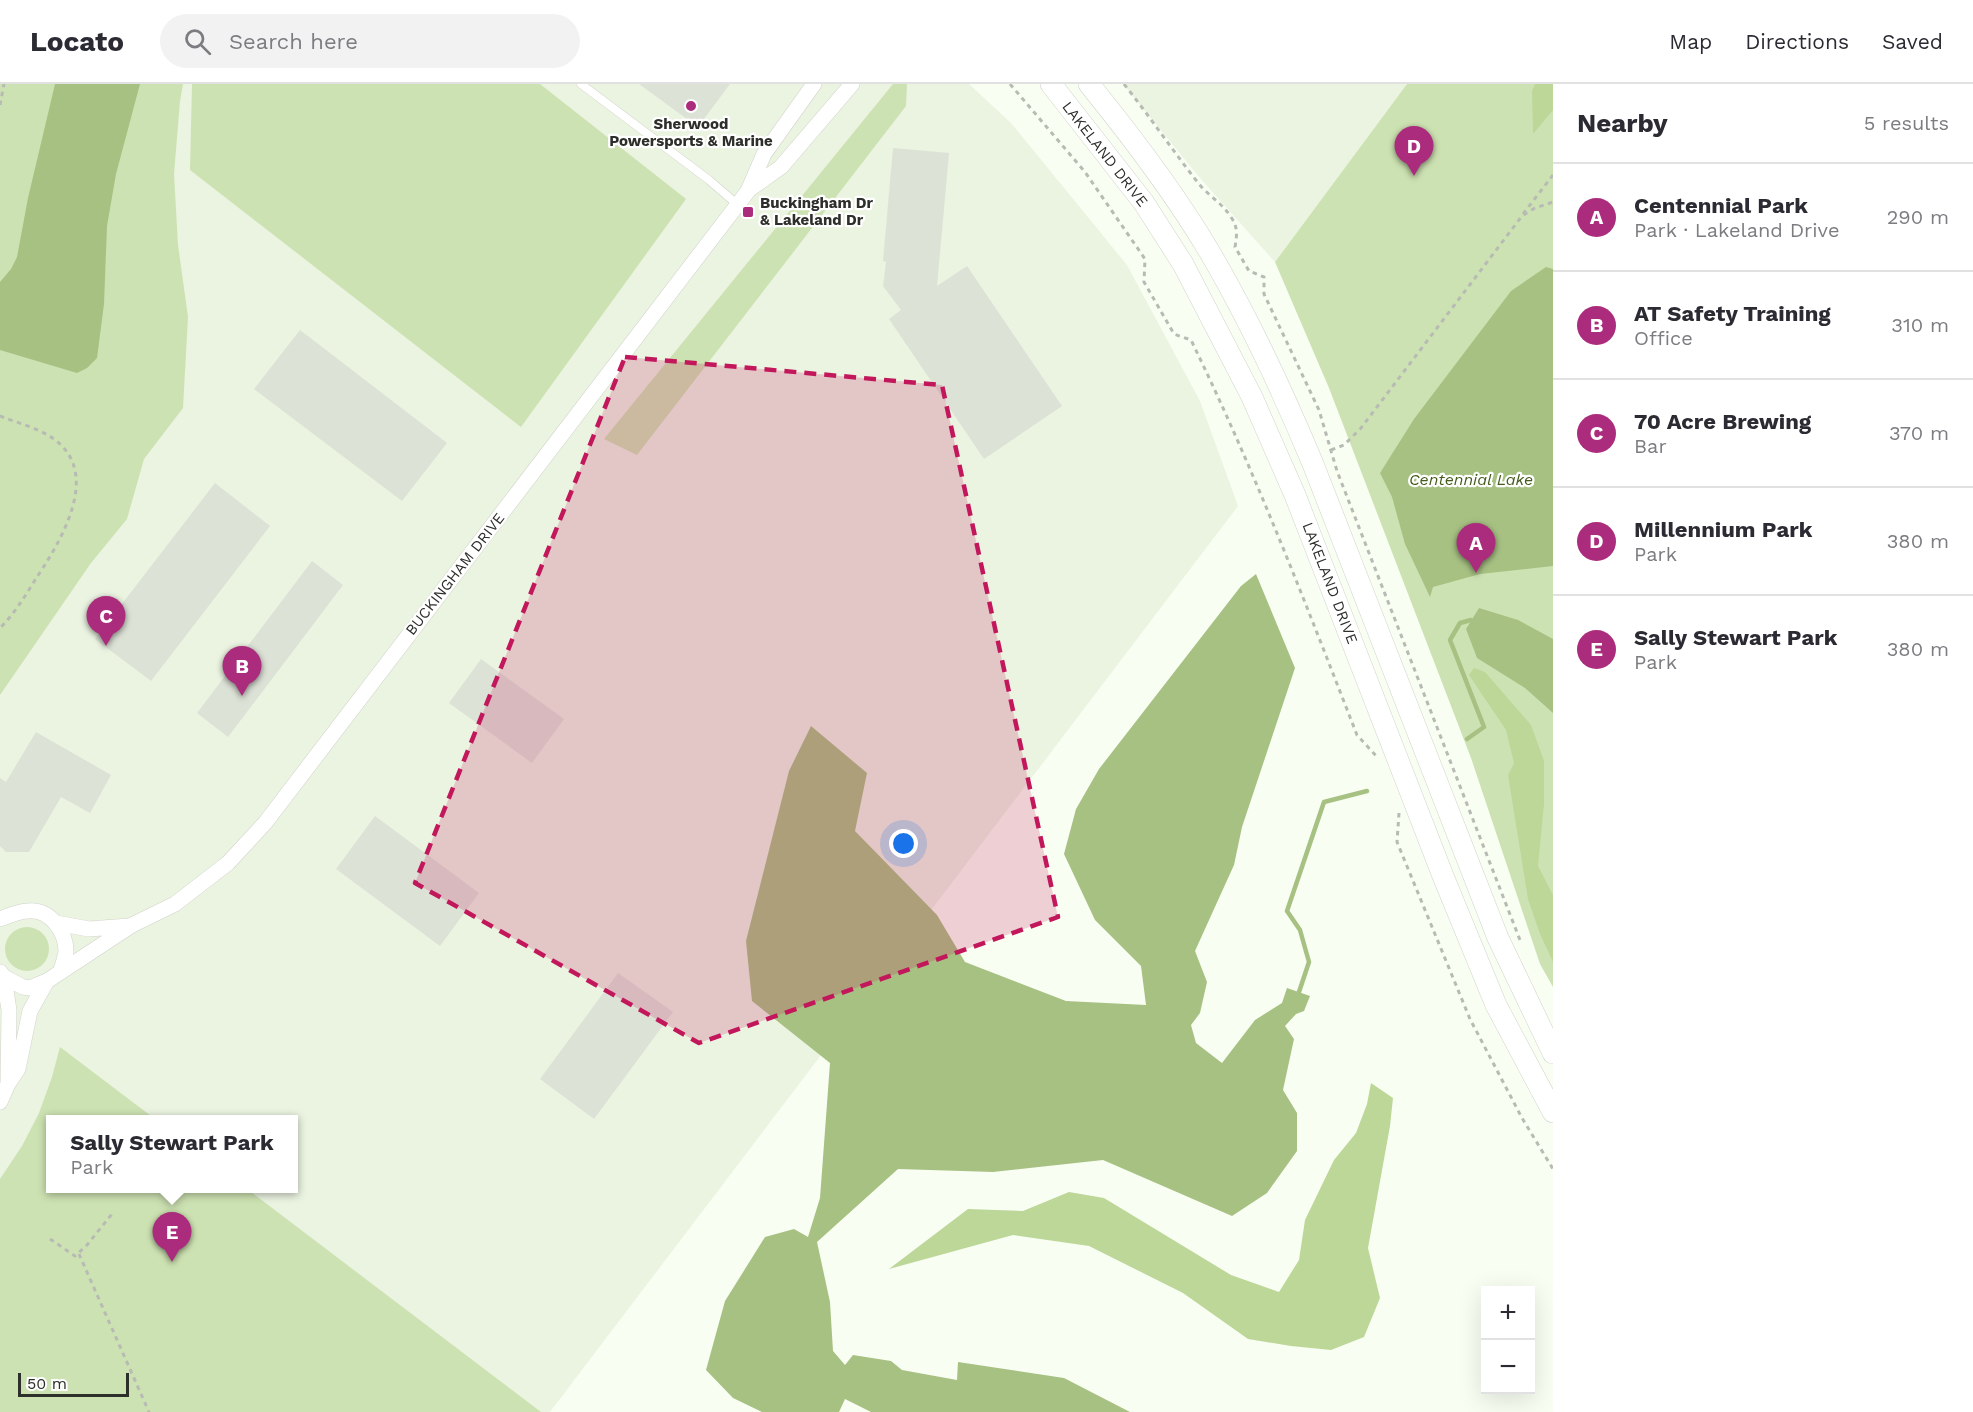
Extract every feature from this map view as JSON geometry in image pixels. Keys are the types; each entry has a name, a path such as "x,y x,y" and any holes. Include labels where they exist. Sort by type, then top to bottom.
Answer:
{"main road":[{"name":"LAKELAND DRIVE","path":"1051,84 1144,203 1170,243 1252,397 1296,495 1491,994 1553,1112"},
{"name":"LAKELAND DRIVE","path":"1089,84 1190,219 1210,252 1283,393 1318,475 1498,938 1553,1053"}],"street":[{"name":"BUCKINGHAM DRIVE","path":"47,981 132,926 175,904 228,863 265,823 738,205 748,191 764,154 814,84"},
{"name":"BUCKINGHAM DRIVE","path":"748,191 781,167 852,84"},
{"name":"BUCKINGHAM DRIVE","path":"0,919 29,910 40,912 56,923 89,929 132,926"},
{"path":"56,923 66,949 61,970"},
{"path":"2,974 23,987 30,988 47,981"},
{"path":"2,974 9,1010 8,1084"},
{"path":"0,1102 18,1069 30,1011 47,981"}],"lane":[{"path":"581,84 709,180 738,205"}],"path":[{"path":"0,105 3,84"},
{"path":"1010,84 1085,172 1145,259 1144,282 1174,334 1191,340 1228,416 1269,510 1357,735 1382,762"},
{"path":"1331,450 1344,445 1361,428 1553,175"},
{"path":"1522,216 1553,201"},
{"path":"0,416 36,430 61,445 74,466 75,482 75,497 70,519 56,547 23,601 0,628"},
{"path":"1399,807 1397,842 1470,1019 1522,1118 1553,1169"},
{"path":"79,1254 112,1214"},
{"path":"50,1239 71,1254 79,1254"},
{"path":"79,1254 149,1412"}],"highlighted area":[{"path":"625,357 942,385 1058,917 699,1043 415,883"}],"shaded area":[{"path":"0,84 969,84 1011,123 1127,265 1200,401 1238,506 550,1412 0,1412"},
{"path":"0,84 183,84 174,174 178,245 188,317 183,408 144,459 127,519 91,563 0,695"},
{"path":"192,84 540,84 686,199 521,427 190,170"},
{"path":"893,84 907,84 906,106 637,455 604,439"},
{"path":"1123,84 1407,84 1275,262 1200,178"},
{"path":"1407,84 1553,84 1553,987 1540,964 1471,758 1329,388 1275,262"},
{"path":"1535,84 1553,84 1553,110 1533,134 1532,91"},
{"path":"1474,668 1485,672 1531,725 1544,761 1544,804 1538,866 1553,895 1553,962 1528,899 1508,775 1514,763 1506,730 1469,675"},
{"path":"27,927 43,933 49,949 43,965 27,971 11,965 5,949 11,933"},
{"path":"60,1047 150,1115 46,1115 46,1193 252,1193 541,1412 0,1412 0,1179 22,1146 39,1113"},
{"path":"1371,1083 1393,1098 1368,1248 1380,1298 1364,1337 1331,1350 1248,1339 1183,1293 1089,1246 1013,1235 889,1269 968,1209 1023,1211 1069,1192 1104,1198 1231,1275 1279,1292 1299,1260 1305,1220 1334,1160 1356,1133 1367,1104"}],"water":[{"path":"55,84 140,84 116,174 107,226 104,304 97,358 87,368 77,373 0,350 0,282 17,257 28,198"},
{"name":"Centennial Lake","path":"1546,267 1553,269 1553,566 1480,574 1433,587 1430,597 1405,544 1392,497 1380,473 1414,419 1511,291"},
{"path":"1256,574 1295,668 1242,827 1234,865 1195,951 1207,982 1200,1013 1191,1025 1196,1043 1222,1063 1255,1020 1282,1003 1287,988 1310,996 1304,1011 1296,1014 1285,1026 1294,1039 1283,1090 1297,1113 1297,1151 1267,1193 1232,1216 1103,1160 993,1172 898,1169 817,1242 830,1302 833,1351 845,1365 853,1355 891,1361 902,1370 957,1380 958,1362 1064,1378 1130,1412 871,1412 845,1399 839,1412 762,1412 733,1398 706,1370 725,1301 765,1237 794,1229 808,1237 820,1198 830,1063 752,1001 746,941 789,771 811,726 867,773 855,831 937,915 965,962 1066,1001 1146,1005 1141,966 1095,920 1064,854 1076,809 1099,769 1241,586"},
{"path":"1479,608 1518,620 1553,639 1553,713 1525,688 1477,658 1466,629"}],"building":[{"name":"Sherwood Powersports & Marine","path":"639,84 730,84 698,127"},
{"path":"893,148 949,153 937,286 967,266 1062,406 984,459 889,319 901,310 883,286 886,262 883,261"},
{"path":"300,330 447,443 402,501 254,389"},
{"path":"215,483 270,526 151,681 95,639"},
{"path":"312,561 343,585 228,737 197,713"},
{"path":"481,659 564,719 532,763 449,703"},
{"path":"36,732 111,775 90,813 61,797 29,852 6,852 0,846 0,778 6,782"},
{"path":"375,816 479,893 440,946 336,869"},
{"path":"618,973 673,1012 594,1119 540,1079"}],"waterway":[{"path":"1467,739 1484,727 1450,640 1460,623 1471,620"},
{"path":"1299,992 1309,962 1300,930 1287,911 1324,802 1367,791"}],"place":[{"name":"Sherwood Powersports & Marine","path":"691,106"},
{"name":"Millennium Park","path":"1414,176"},
{"name":"Buckingham Dr & Lakeland Dr","path":"748,212"},
{"name":"Centennial Park","path":"1476,573"},
{"name":"70 Acre Brewing","path":"106,646"},
{"name":"AT Safety Training","path":"242,696"},
{"name":"Sally Stewart Park","path":"172,1262"}]}
